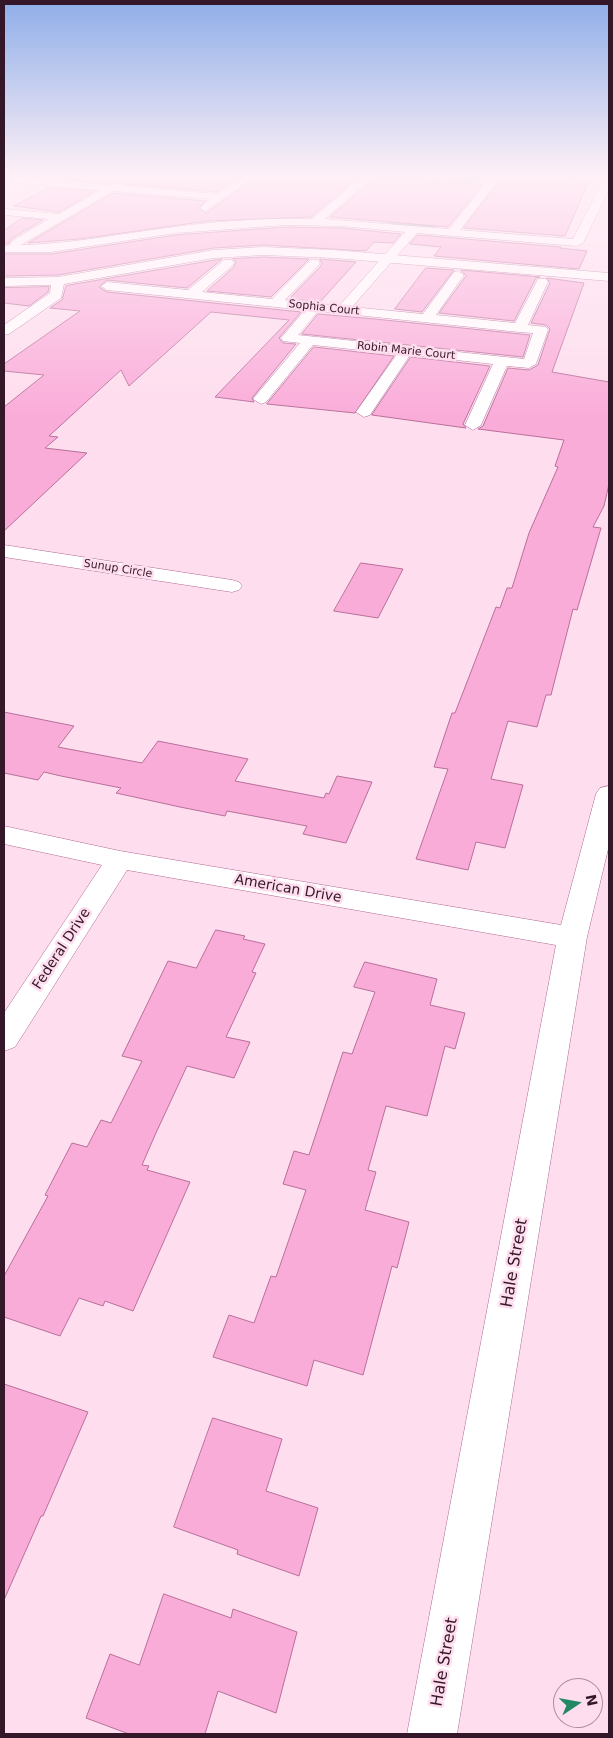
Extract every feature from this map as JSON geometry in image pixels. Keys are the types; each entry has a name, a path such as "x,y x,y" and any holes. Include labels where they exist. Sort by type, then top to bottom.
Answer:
{"street":[{"path":"4,282 58,281 208,255"},
{"path":"335,255 609,277"},
{"path":"342,310 389,255"},
{"path":"191,294 228,263"},
{"path":"275,303 314,263"},
{"path":"426,318 458,276"},
{"path":"4,331 56,295 58,281"},
{"path":"520,328 542,282"},
{"name":"Sophia Court","path":"107,286 541,330"},
{"name":"Robin Marie Court","path":"315,307 288,338 529,364 541,330"},
{"path":"261,399 310,340"},
{"path":"364,412 406,351"},
{"path":"473,425 502,361"},
{"name":"Sunup Circle","path":"4,551 232,586"},
{"name":"Hale Street","path":"432,1734 572,937 609,794"},
{"name":"American Drive","path":"4,835 120,860 572,937"},
{"name":"Federal Drive","path":"4,1038 120,860"}],"building":[{"path":"4,255 173,255 58,275 4,276"},
{"path":"435,255 585,255 579,269"},
{"path":"263,257 309,259 271,297 207,291 234,267 236,262 233,259"},
{"path":"222,259 187,288 107,280 99,287 107,292 301,312 279,338 283,343 296,344 252,398 254,402 215,397 289,320 211,312 129,386 121,370 49,436 58,437 45,448 87,453 4,531 4,407 44,375 4,371 4,364 80,311 50,308 62,300 66,286"},
{"path":"320,259 356,262 320,302 289,299 320,267 322,264"},
{"path":"426,268 454,270 422,312 395,309"},
{"path":"461,270 540,277 536,278 514,321 439,313 466,276"},
{"path":"547,278 584,283 552,372 609,382 609,484 604,506 593,527 601,528 577,610 573,609 551,695 546,695 537,727 508,721 491,779 523,785 505,848 476,842 468,870 416,859 448,769 434,767 452,713 455,713 496,607 500,608 507,588 512,588 529,533 558,467 555,466 564,440 478,429 483,426 508,368 529,370 538,365 550,329 546,325 531,323 550,283"},
{"path":"49,287 48,292 29,306 4,303 4,288"},
{"path":"318,314 530,335 523,357 302,334"},
{"path":"314,347 394,356 355,413 267,404"},
{"path":"411,357 490,366 463,424 466,428 372,415"},
{"path":"361,563 403,569 378,618 334,611"},
{"path":"4,712 74,726 58,747 142,763 158,741 248,759 235,781 324,798 326,793 329,794 337,776 372,782 346,843 303,834 307,826 227,811 225,816 180,807 116,793 121,788 44,772 38,780 4,773"},
{"path":"216,930 245,936 243,939 265,944 252,972 256,973 226,1037 250,1042 234,1078 187,1066 155,1135 142,1165 149,1166 147,1170 190,1182 133,1311 105,1301 103,1306 79,1298 60,1336 4,1317 4,1276 48,1196 45,1195 72,1143 87,1147 101,1120 111,1123 142,1061 122,1056 168,961 196,968"},
{"path":"365,962 437,979 430,1005 465,1013 455,1049 445,1046 427,1116 386,1106 368,1170 376,1172 365,1210 409,1222 397,1268 392,1266 363,1375 314,1360 307,1386 213,1357 229,1315 254,1323 271,1276 276,1277 306,1190 283,1184 294,1151 309,1155 343,1052 352,1054 375,992 354,987"},
{"path":"4,1384 88,1412 4,1600"},
{"path":"213,1418 282,1439 266,1491 318,1508 299,1576 237,1554 238,1550 174,1527"},
{"path":"164,1594 231,1618 233,1609 297,1632 276,1713 218,1691 205,1734 129,1734 86,1718 110,1654 139,1665"}]}
